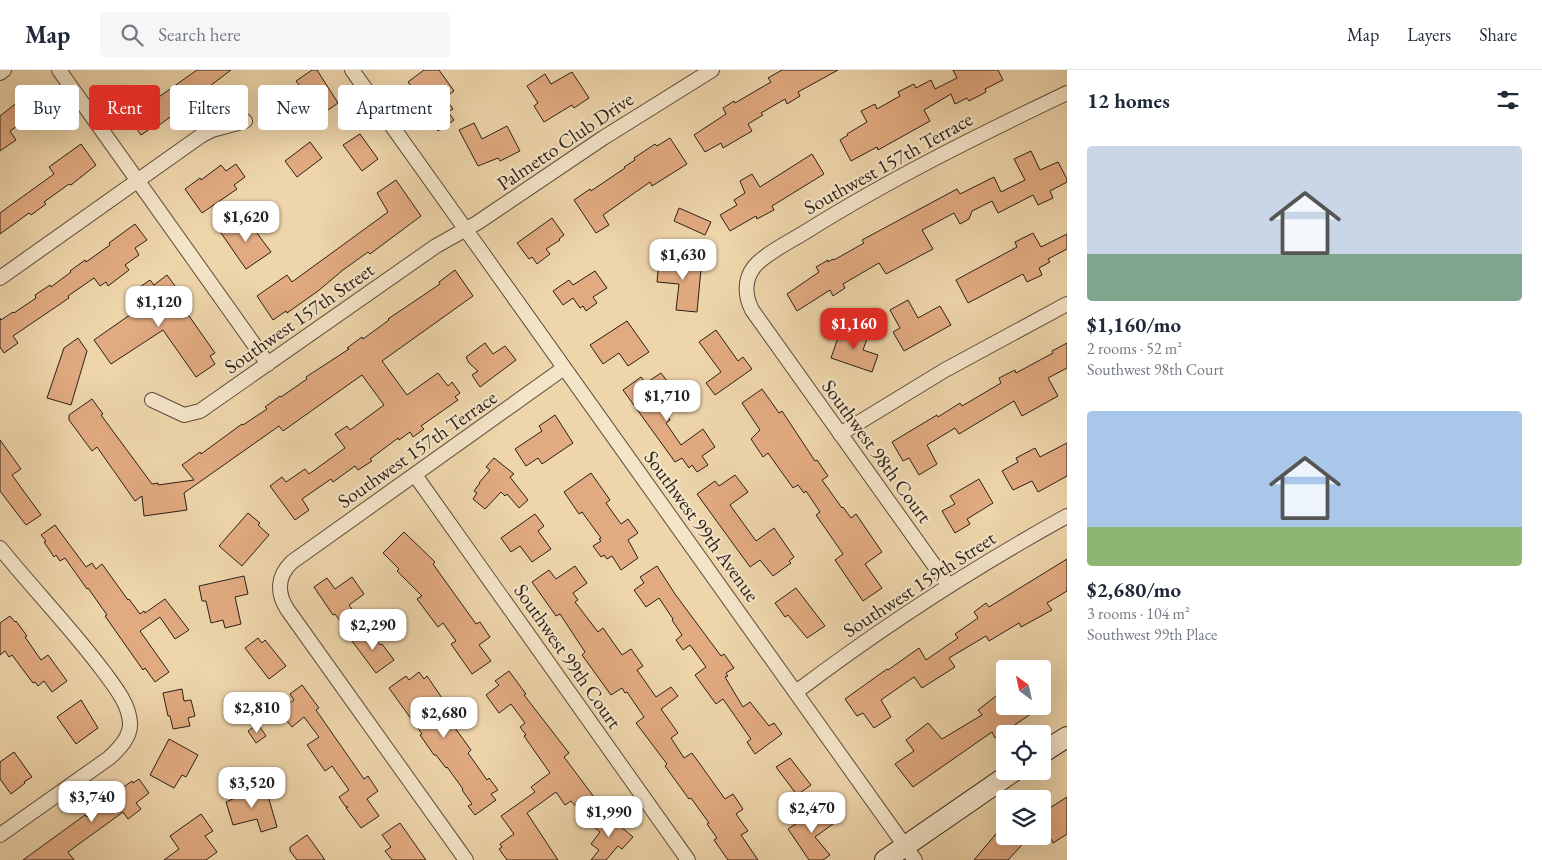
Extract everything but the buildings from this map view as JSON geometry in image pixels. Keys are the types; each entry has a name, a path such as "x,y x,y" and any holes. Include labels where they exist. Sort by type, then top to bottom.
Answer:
{"street":[{"path":"0,73 4,70"},
{"path":"59,70 268,364"},
{"name":"Southwest 99th Avenue","path":"352,70 910,853"},
{"name":"Palmetto Club Drive","path":"465,230 603,138 712,70"},
{"name":"Southwest 157th Terrace","path":"747,288 749,275 758,263 814,226 985,132 1067,94"},
{"path":"0,278 137,180 212,130"},
{"name":"Southwest 157th Street","path":"152,400 184,415 195,413 213,403 436,246 465,230"},
{"name":"Southwest 98th Court","path":"747,288 752,310 949,586"},
{"path":"840,434 945,370 1067,304"},
{"name":"Southwest 157th Terrace","path":"466,860 284,604 280,592 280,582 284,572 292,562 564,368"},
{"name":"Southwest 99th Court","path":"415,475 688,860"},
{"name":"Southwest 159th Street","path":"796,692 853,650 949,586 1067,516"},
{"path":"0,548 67,625 96,662 126,706 131,725 124,742 109,758 0,835"},
{"path":"1051,747 1067,738"},
{"path":"886,860 910,853 1003,780"}]}
